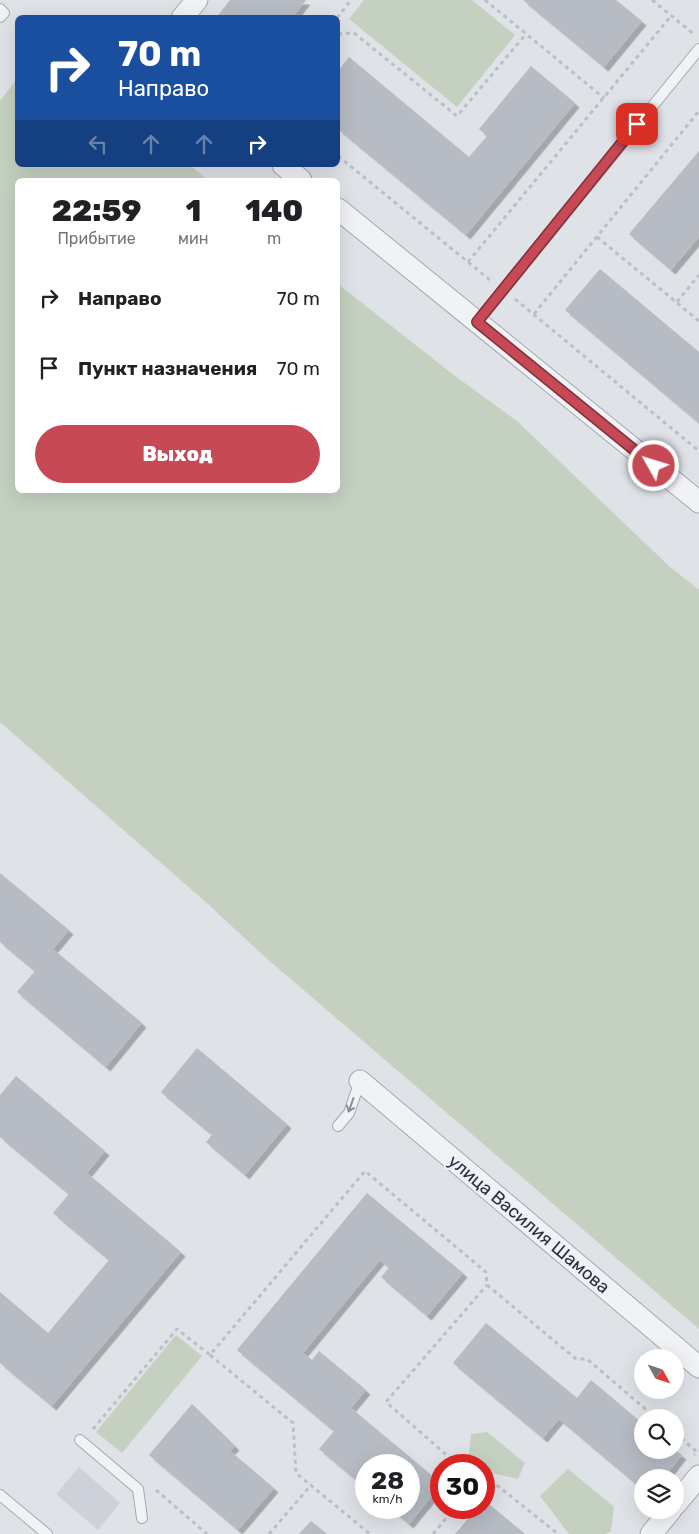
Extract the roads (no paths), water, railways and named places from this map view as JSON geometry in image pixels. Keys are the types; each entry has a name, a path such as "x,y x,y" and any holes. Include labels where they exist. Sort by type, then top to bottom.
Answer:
{"street":[{"path":"184,15 197,0"},
{"path":"285,167 299,178"},
{"path":"340,211 699,502"},
{"name":"улица Василия Шамова","path":"360,1081 699,1367"},
{"path":"684,1488 695,1467"},
{"path":"650,1534 663,1519"}],"lane":[{"path":"0,10 4,12 0,17"},
{"path":"477,322 699,49"},
{"path":"338,1126 349,1113 360,1081"},
{"path":"80,1440 138,1489 142,1518"},
{"path":"0,1494 47,1534"}]}
